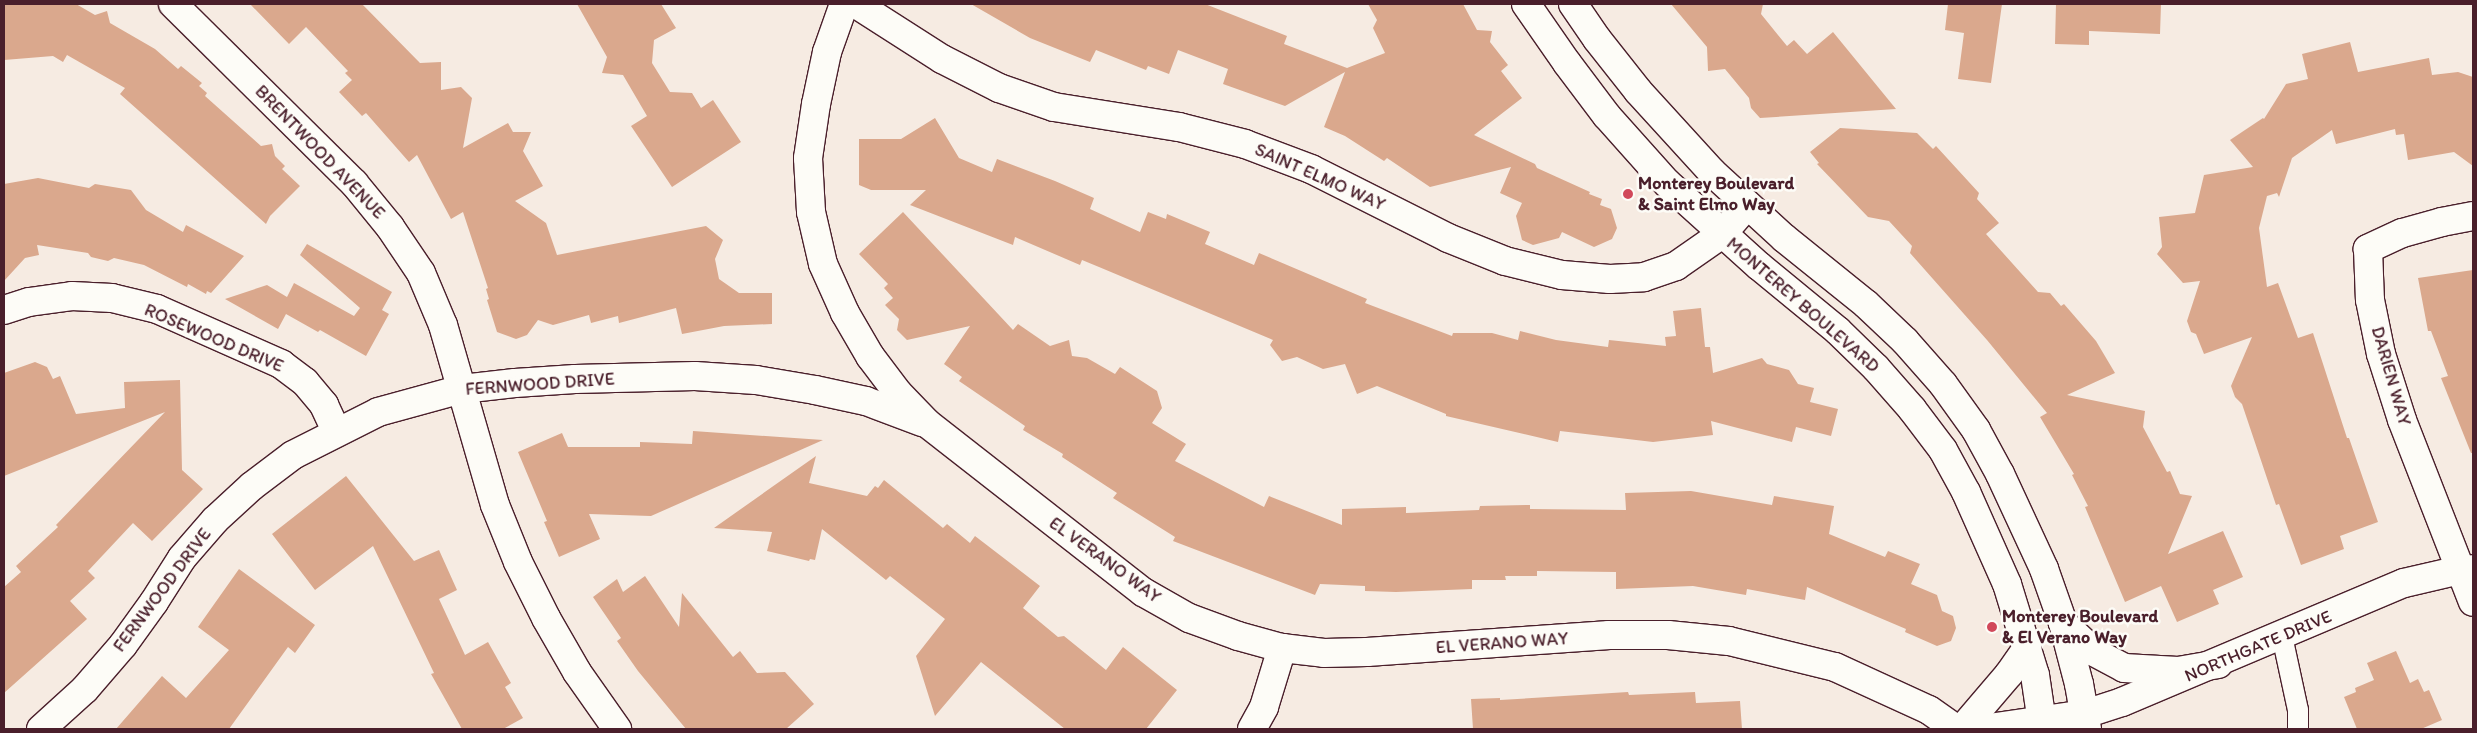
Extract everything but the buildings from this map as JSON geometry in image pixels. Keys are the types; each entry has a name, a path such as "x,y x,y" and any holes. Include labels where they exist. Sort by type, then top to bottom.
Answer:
{"street":[{"name":"BRENTWOOD AVENUE","path":"173,4 354,183 390,227 420,273 444,325 495,505 518,562 576,672 617,729"},
{"name":"EL VERANO WAY","path":"844,4 827,52 816,104 808,158 811,212 823,264 845,313 870,356 898,393 928,424 1143,592 1189,618 1238,636 1282,648 1324,653 1367,652 1608,635 1668,635 1729,641 1835,668 1929,710 1956,729"},
{"name":"SAINT ELMO WAY","path":"856,4 942,59 999,88 1054,107 1179,127 1244,144 1311,169 1448,238 1505,261 1562,275 1610,279 1644,277 1676,266 1722,234 1747,205"},
{"name":"MONTEREY BOULEVARD","path":"1526,4 1566,63 1607,116 1667,183 1722,234 1838,331 1876,368 1943,450 1977,515 2006,584 2035,675 2043,724"},
{"path":"1573,4 1597,39 1644,98 1690,150 1747,205 1866,304 1906,341 1943,384 1976,430 2016,506 2044,569 2063,623 2086,721"},
{"name":"DARIEN WAY","path":"2473,216 2402,233 2368,249 2370,300 2381,354 2402,420 2466,569 2473,602"},
{"name":"ROSEWOOD DRIVE","path":"4,310 29,302 72,296 112,298 157,310 281,364 306,382 312,389 324,404 336,431"},
{"name":"FERNWOOD DRIVE","path":"41,729 85,689 123,645 154,602 182,558 215,520 252,486 293,455 336,431 378,412 462,389 575,379 695,376 756,380 816,390 866,401 928,424"},
{"name":"NORTHGATE DRIVE","path":"2043,724 2086,721 2404,583 2466,569"},
{"path":"2063,623 2094,652 2124,668 2178,671 2218,664"},
{"path":"1252,729 1264,707 1282,648"},
{"path":"1962,729 2009,674 2027,648"},
{"path":"1982,729 2043,724"}],"lane":[{"path":"2282,636 2298,710 2298,729"}],"place":[{"name":"Monterey Boulevard & Saint Elmo Way","path":"1628,194"},
{"name":"Monterey Boulevard & El Verano Way","path":"1992,627"}]}
